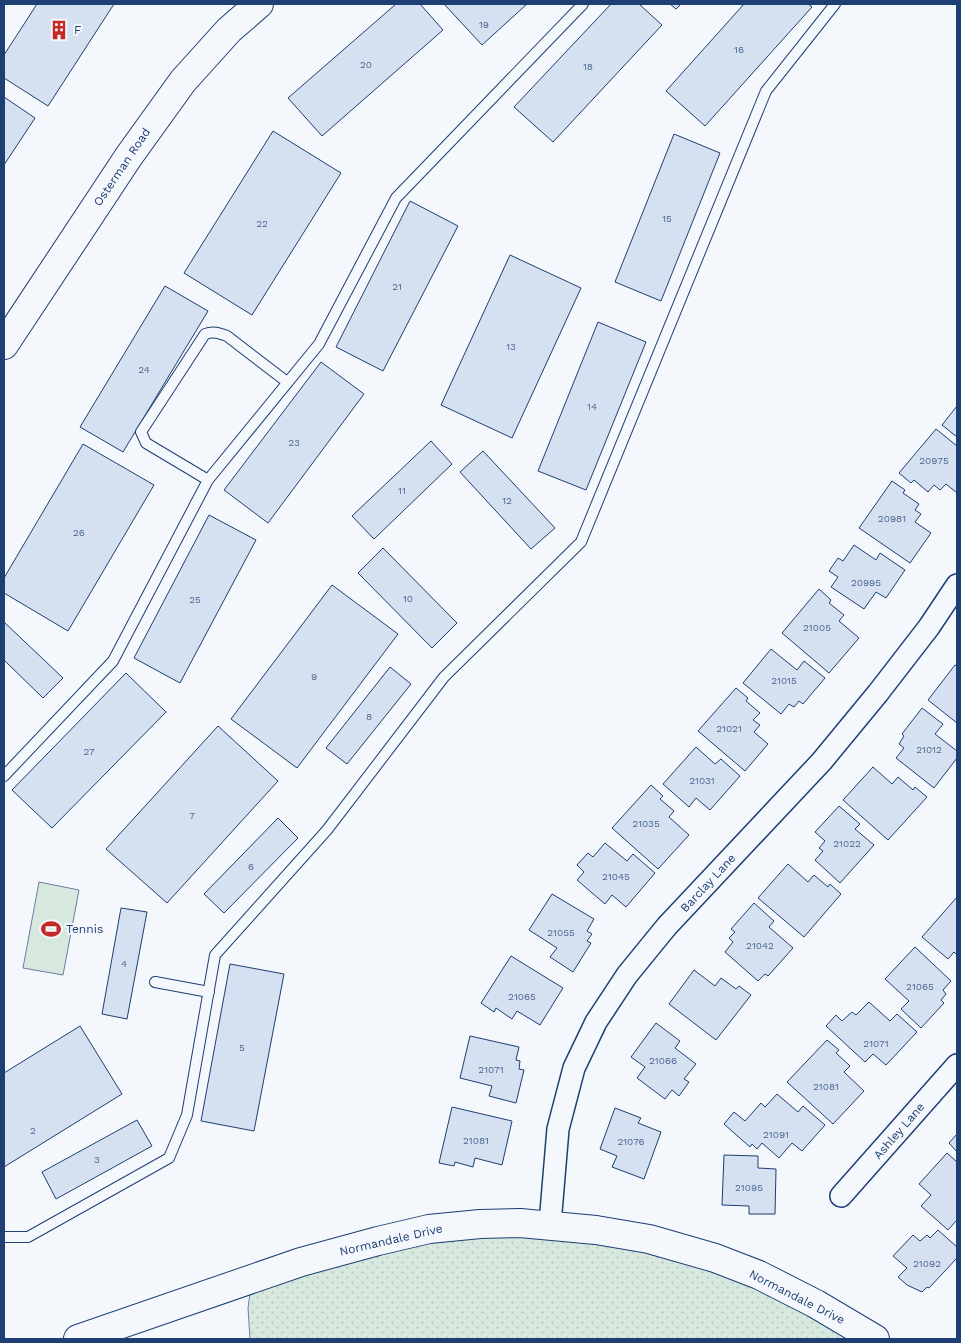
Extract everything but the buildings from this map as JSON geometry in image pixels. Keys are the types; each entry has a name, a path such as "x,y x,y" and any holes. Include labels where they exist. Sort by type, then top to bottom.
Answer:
{"street":[{"name":"Osterman Road","path":"4,345 129,156 183,81 229,30 259,4"},
{"name":"Barclay Lane","path":"550,1224 558,1129 574,1068 596,1022 627,975 667,926 841,738 929,627 957,585"},
{"name":"Ashley Lane","path":"842,1196 957,1065"},
{"name":"Normandale Drive","path":"78,1339 117,1333 301,1262 378,1240 429,1229 480,1224 520,1223 550,1224 649,1239 715,1258 759,1275 816,1304 875,1339"}],"lane":[{"path":"4,776 113,661 208,480 319,344 396,198 583,4"},
{"path":"4,1237 28,1237 169,1158 187,1115 215,955 327,830 444,677 581,542 766,91 835,4"},
{"path":"208,480 146,443 141,432 205,334 217,332 227,336 287,382"},
{"path":"154,982 209,992"}],"shaded area":[{"name":"Tennis","path":"39,882 79,890 63,975 23,968"},
{"path":"507,1223 715,1258 867,1339 250,1339 248,1308 252,1279"}],"place":[{"name":"F","path":"59,30"},
{"name":"Tennis","path":"51,929"}]}
